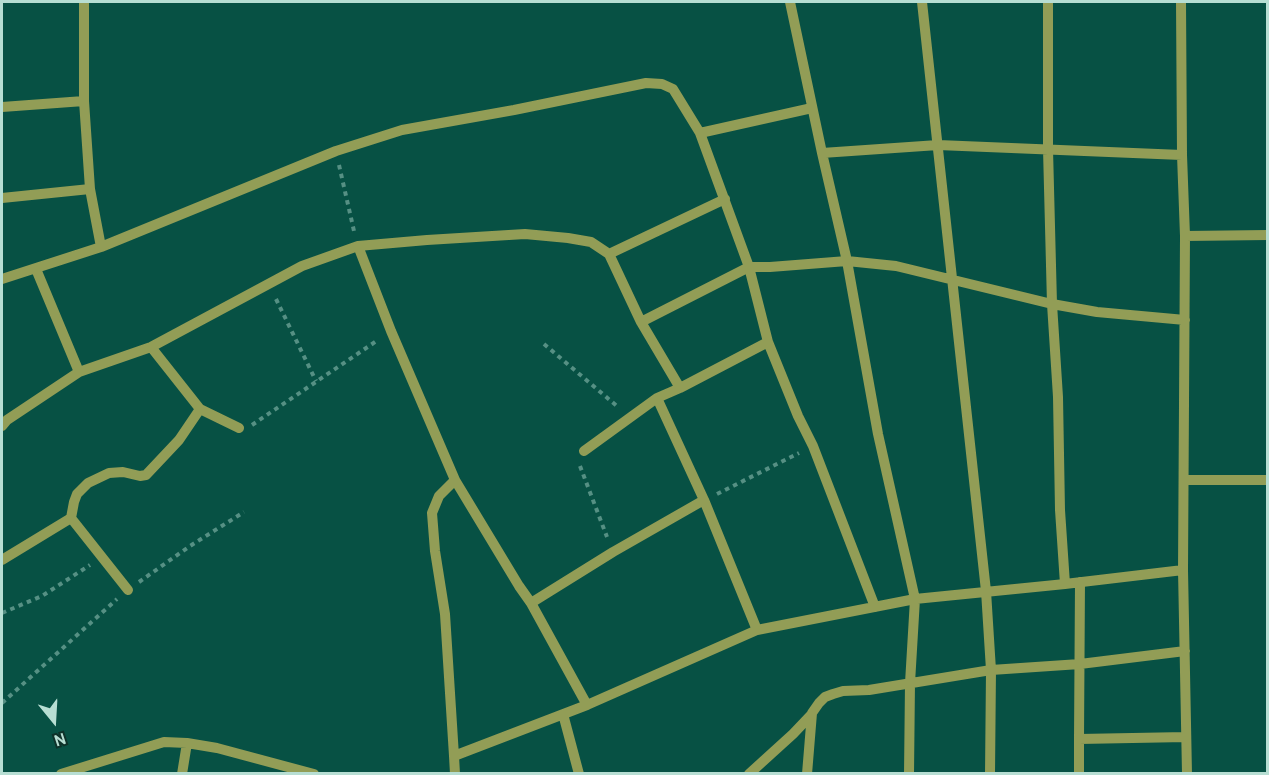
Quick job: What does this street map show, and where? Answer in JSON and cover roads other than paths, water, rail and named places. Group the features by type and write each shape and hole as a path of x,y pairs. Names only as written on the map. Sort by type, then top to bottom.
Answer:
{"street":[{"path":"84,2 84,101 90,189 101,247"},
{"path":"790,2 848,261 878,434 915,598 910,683 909,774"},
{"path":"922,2 986,591 991,670 990,774"},
{"path":"1048,2 1048,149 1052,304 1059,397 1060,510 1065,584"},
{"path":"1181,2 1185,236 1184,570 1187,774"},
{"path":"2,279 101,247 336,150 402,130 646,83 662,84 673,89 700,133 749,267 768,342 798,416 813,446 875,607"},
{"path":"2,107 84,101"},
{"path":"700,133 812,108"},
{"path":"822,153 938,145 1182,154"},
{"path":"2,198 90,189"},
{"path":"609,254 725,199"},
{"path":"3,419 79,372 151,347 302,266 358,246 525,234 568,237 591,242 609,254 641,322 680,388"},
{"path":"1185,236 1268,236"},
{"path":"358,246 391,331 455,480 531,603 587,705"},
{"path":"641,322 749,267 848,261 896,266 1052,304 1097,312 1185,320"},
{"path":"36,269 79,372"},
{"path":"584,451 657,398 768,342"},
{"path":"151,347 200,410 239,428"},
{"path":"657,398 704,500 756,630"},
{"path":"2,560 71,518 77,494 88,483 109,473 146,475 179,440 200,410"},
{"path":"455,480 439,496 432,513 445,614 455,774"},
{"path":"1184,480 1268,480"},
{"path":"531,603 613,552 704,500"},
{"path":"71,518 128,590"},
{"path":"454,756 587,705 756,630 915,598 1184,570"},
{"path":"1079,774 1080,582"},
{"path":"749,774 793,735 825,697 833,694 991,670 1080,664 1185,651"},
{"path":"807,774 812,713"},
{"path":"563,714 579,774"},
{"path":"1079,739 1186,737"},
{"path":"62,774 164,742 187,742 217,748 314,774"},
{"path":"182,774 187,742"}]}
